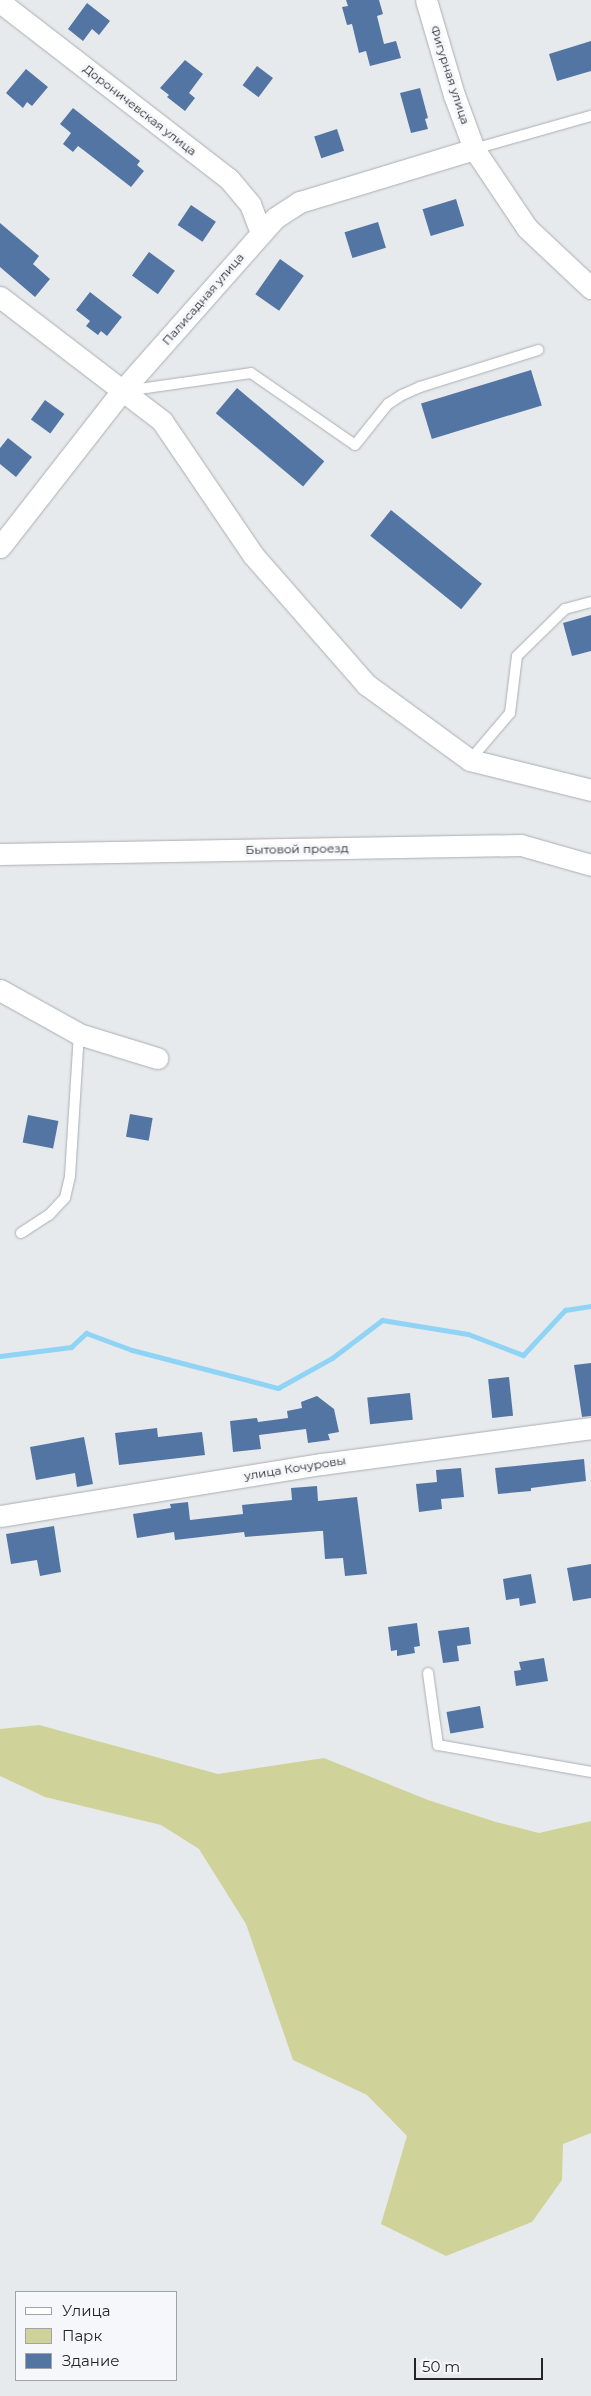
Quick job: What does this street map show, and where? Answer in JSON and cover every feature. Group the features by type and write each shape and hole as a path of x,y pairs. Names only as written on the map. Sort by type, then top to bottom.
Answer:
{"street":[{"name":"Фигурная улица","path":"426,0 454,95 474,149 527,228 591,288"},
{"name":"Дороничевская улица","path":"0,2 229,180 250,204 261,233"},
{"name":"Палисадная улица","path":"0,547 121,392 275,218 300,202 474,149"},
{"path":"0,297 121,392 162,421 253,555 367,685 470,760 591,790"},
{"name":"Бытовой проезд","path":"0,854 521,845 591,865"},
{"path":"0,990 79,1034 157,1058"},
{"name":"улица Кочуровы","path":"0,1516 322,1464 591,1428"}],"lane":[{"path":"474,149 591,116"},
{"path":"121,392 250,373 355,444 388,404 402,395 420,387 538,350"},
{"path":"470,760 510,713 517,656 565,609 591,602"},
{"path":"21,1233 49,1215 66,1198 70,1176 79,1034"},
{"path":"428,1673 438,1745 591,1772"}],"green space":[{"path":"39,1725 218,1774 324,1758 428,1800 496,1822 539,1833 591,1821 591,2133 563,2144 562,2180 532,2222 446,2256 381,2224 407,2136 367,2095 293,2060 246,1924 199,1849 161,1825 45,1797 0,1776 0,1729"}],"building":[{"path":"346,0 379,0 383,14 377,16 384,44 396,41 401,58 370,66 366,51 359,53 352,24 347,25 342,7 348,6"},
{"path":"87,3 110,21 99,35 92,29 83,41 68,29"},
{"path":"591,41 591,71 557,81 549,54"},
{"path":"185,60 203,74 189,93 195,98 185,111 167,97 169,95 160,88"},
{"path":"257,66 273,78 259,97 243,85"},
{"path":"26,69 48,87 32,106 27,102 23,108 6,93"},
{"path":"420,88 428,118 425,119 428,129 411,133 400,93"},
{"path":"73,108 140,161 137,165 144,171 131,187 78,146 73,152 63,144 71,133 60,124"},
{"path":"337,129 344,151 321,158 314,136"},
{"path":"456,199 464,226 431,236 423,209"},
{"path":"191,205 216,222 202,242 178,225"},
{"path":"378,222 386,248 352,258 345,232"},
{"path":"0,223 39,256 33,264 50,279 35,297 0,267"},
{"path":"149,252 175,271 158,294 132,275"},
{"path":"280,259 304,276 279,311 255,294"},
{"path":"90,292 122,317 107,336 101,331 98,335 86,326 90,321 76,310"},
{"path":"531,370 542,405 432,439 421,404"},
{"path":"237,388 324,461 303,487 216,413"},
{"path":"45,400 64,414 50,434 31,419"},
{"path":"8,438 32,457 16,477 0,464 0,448"},
{"path":"391,510 482,584 461,609 370,536"},
{"path":"591,615 591,651 572,656 563,623"},
{"path":"130,1114 153,1118 149,1141 126,1137"},
{"path":"28,1115 58,1121 53,1148 23,1142"},
{"path":"591,1363 591,1416 582,1417 574,1365"},
{"path":"509,1377 513,1416 492,1418 488,1379"},
{"path":"410,1393 413,1420 370,1424 367,1397"},
{"path":"317,1396 334,1409 339,1432 328,1434 330,1440 308,1443 306,1429 259,1435 261,1449 233,1452 230,1421 257,1418 258,1422 288,1418 287,1411 302,1408 301,1402"},
{"path":"157,1428 158,1437 202,1432 205,1455 119,1465 115,1433"},
{"path":"84,1437 93,1484 77,1487 75,1473 36,1480 30,1447"},
{"path":"584,1459 586,1481 531,1488 531,1491 498,1494 495,1468"},
{"path":"461,1468 464,1497 441,1499 442,1509 419,1512 416,1484 437,1482 436,1470"},
{"path":"317,1486 318,1501 357,1497 367,1574 345,1576 343,1558 325,1559 323,1531 245,1537 244,1532 175,1540 174,1532 137,1538 133,1514 171,1508 170,1504 188,1502 190,1520 243,1514 242,1505 292,1500 291,1488"},
{"path":"54,1526 61,1572 40,1576 37,1560 11,1564 6,1534"},
{"path":"591,1564 591,1598 573,1601 567,1568"},
{"path":"531,1574 536,1603 520,1606 519,1598 506,1600 503,1579"},
{"path":"417,1623 420,1646 414,1647 415,1653 397,1656 397,1650 391,1651 388,1627"},
{"path":"469,1627 471,1644 457,1646 459,1661 443,1663 438,1631"},
{"path":"544,1658 548,1681 516,1686 514,1671 521,1670 519,1662"},
{"path":"480,1706 484,1728 450,1734 447,1712"}],"waterway":[{"path":"0,1356 71,1347 86,1333 132,1350 278,1388 332,1358 382,1320 468,1334 523,1355 565,1310 591,1306"}]}
